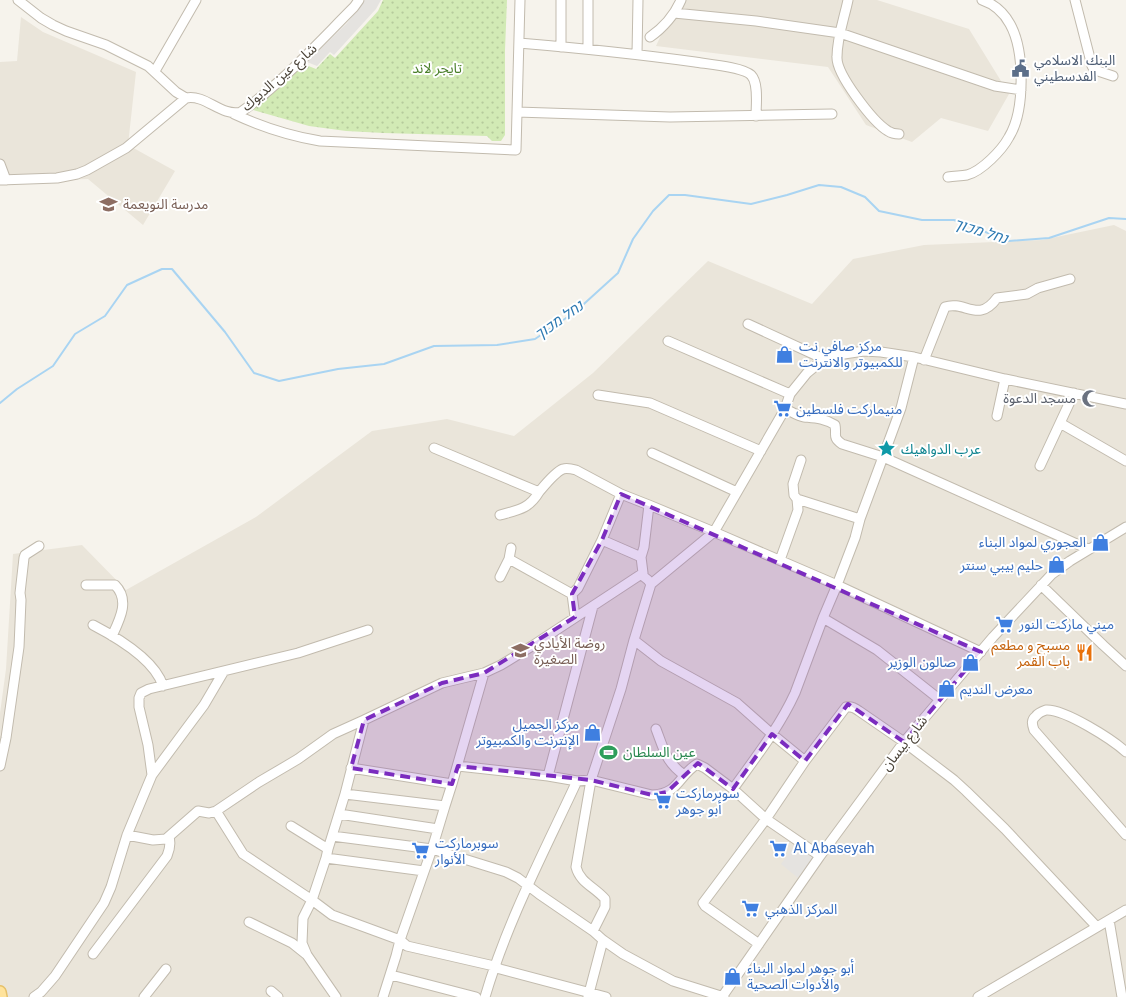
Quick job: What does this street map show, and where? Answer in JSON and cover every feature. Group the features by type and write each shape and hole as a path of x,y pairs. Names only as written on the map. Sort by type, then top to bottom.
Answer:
{"main road":[{"path":"0,992 1,997"}],"street":[{"path":"0,164 3,180 57,178 77,174 126,148 186,98 176,92 148,66 116,50 52,25 18,0"},
{"path":"155,72 196,0"},
{"name":"شارع عين الديوك","path":"186,98 195,98 226,112 234,114 241,112 286,74 359,0"},
{"path":"234,114 251,122 294,136 320,141 516,150 520,0"},
{"path":"561,0 561,47"},
{"path":"588,0 588,49"},
{"path":"638,0 638,54"},
{"path":"650,37 658,32 682,0"},
{"path":"848,0 840,33 837,57 840,71 853,92 875,119 889,132 899,134"},
{"path":"948,177 969,174 988,162 1010,136 1020,104 1020,64 1013,30 1000,11 982,0"},
{"path":"1075,0 1092,66 1095,70 1112,76"},
{"path":"674,12 840,33 995,86 1021,90"},
{"path":"519,42 638,54 739,70 750,74 756,82 756,116"},
{"path":"518,112 670,117 832,114"},
{"path":"924,360 945,307 982,310 992,305 997,298 1027,294 1038,288 1070,279"},
{"path":"748,324 824,359"},
{"path":"668,341 790,394"},
{"path":"593,931 605,907 605,899 582,880 577,873 576,867 590,780 621,689 651,584 714,532 785,409 790,394 807,373 824,359 864,351 882,352 914,357 1005,379 1126,404"},
{"path":"733,789 782,720 795,693 855,538 900,408 914,357"},
{"path":"997,416 1005,379"},
{"path":"1040,466 1074,393"},
{"path":"598,395 650,403 761,451"},
{"path":"785,409 799,416 811,417 831,423 836,428 836,440 842,444 883,457 1088,549"},
{"path":"1060,423 1126,461"},
{"path":"434,448 539,492"},
{"path":"652,452 737,492"},
{"path":"780,560 798,510 793,484 801,460"},
{"path":"500,515 528,506 546,483 558,472 570,468 621,494 837,585 981,652"},
{"path":"572,594 578,588 602,540 621,494"},
{"path":"797,499 860,519"},
{"path":"649,505 641,557 643,576 651,584"},
{"name":"شارع بيسان","path":"723,997 820,856 904,742 940,699 1041,585 1058,569 1126,527"},
{"path":"602,540 641,557"},
{"path":"0,766 6,738 19,647 20,593 24,558 25,555 38,546"},
{"path":"500,577 509,559 511,548"},
{"path":"509,559 572,594"},
{"path":"127,835 153,840 166,839 198,811 209,813 216,811 298,759 333,734 442,682 484,673 513,658 643,573"},
{"path":"86,585 115,585 120,592 122,597 121,617 112,636"},
{"path":"1041,585 1126,666"},
{"path":"572,594 575,617"},
{"path":"548,776 593,606"},
{"path":"823,618 877,650 940,699"},
{"path":"93,625 134,651 161,679 163,686"},
{"path":"152,775 148,745 139,707 139,698 142,692 298,653 368,630"},
{"path":"634,640 661,661 737,703 806,761"},
{"path":"34,997 55,976 104,903 127,835 152,775 192,720 200,713 224,671"},
{"path":"383,997 458,766 484,673"},
{"path":"759,944 703,905 806,761 846,707 849,706 859,710 954,780 1005,829 1097,927"},
{"path":"1126,752 1102,734 1058,712 1046,710 1040,712 1032,720 1034,730 1126,835"},
{"path":"336,997 307,955 302,943 302,918 312,900 327,854 364,720"},
{"path":"656,729 669,762 684,775"},
{"path":"458,766 577,781 590,780 658,795 668,792 697,764 733,789 766,819 820,856"},
{"path":"351,768 452,784"},
{"path":"485,997 494,966 528,885 577,781"},
{"path":"345,794 445,806"},
{"path":"216,811 243,854 332,915 400,940 407,946 494,966 500,970 589,995 606,997"},
{"path":"339,814 438,829"},
{"path":"291,826 327,854 424,871"},
{"path":"332,836 432,849 506,872 528,885 623,954 673,980 723,997"},
{"path":"93,954 167,856 170,849 169,837"},
{"path":"978,997 1126,910"},
{"path":"1109,920 1122,997"},
{"path":"249,922 292,943 307,955"},
{"path":"589,995 603,940"},
{"path":"144,997 166,969"},
{"path":"391,975 476,997"}],"highlighted area":[{"path":"621,494 981,652 904,742 848,704 805,761 772,734 733,789 698,763 667,792 652,795 591,780 458,766 452,784 351,768 364,720 442,683 484,673 575,617 572,594 602,540"}],"shaded area":[{"path":"365,0 381,0 376,9 334,55 330,52 317,66 307,62 347,23"},
{"path":"677,0 877,0 969,29 1009,94 988,131 941,118 912,142 866,125 828,67 656,46"},
{"path":"21,17 43,32 136,72 128,145 175,171 143,225 88,179 0,182 0,62 17,61"},
{"path":"1114,225 1126,231 1126,997 0,997 0,713 6,669 13,554 82,545 126,590 256,517 372,431 447,419 514,436 593,373 708,261 812,304 853,259 924,245 1042,240"},
{"path":"795,845 813,858 798,878 781,864"}],"green space":[{"name":"تايجر لاند","path":"383,0 507,0 505,135 501,141 492,141 487,136 346,131 309,126 253,110 253,106 301,63 316,69 330,54 335,58 378,11"}],"waterway":[{"name":"נחל מכוך","path":"0,403 17,389 53,366 75,334 105,316 127,285 162,269 172,269 225,332 254,373 279,381 338,369 384,364 434,346 497,345 535,339 575,312 618,273 633,239 653,211 669,195 685,195 751,204 819,185 841,187 865,197 879,211 922,220 954,220 1009,241 1049,238 1109,218 1126,219"}],"place":[{"name":"البنك الاسلامي الفدسطيني","path":"1020,68"},
{"name":"مدرسة النويعمة","path":"109,204"},
{"name":"مركز صافي نت للكمبيوتر والانترنت","path":"785,354"},
{"name":"مسجد الدعوة","path":"1090,398"},
{"name":"منيماركت فلسطين","path":"782,409"},
{"name":"عرب الدواهيك","path":"887,449"},
{"name":"العجوري لمواد البناء","path":"1100,542"},
{"name":"حليم بيبي سنتر","path":"1057,565"},
{"name":"ميني ماركت النور","path":"1005,624"},
{"name":"روضة الأيادي الصغيرة","path":"520,651"},
{"name":"مسبح و مطعم باب القمر","path":"1084,653"},
{"name":"صالون الوزير","path":"970,662"},
{"name":"معرض النديم","path":"946,689"},
{"name":"مركز الجميل الإنترنت والكمبيوتر","path":"593,732"},
{"name":"عين السلطان","path":"609,752"},
{"name":"سوبرماركت أبو جوهر","path":"662,801"},
{"name":"Al Abaseyah","path":"779,848"},
{"name":"سوبرماركت الأنوار","path":"421,851"},
{"name":"المركز الذهبي","path":"751,909"},
{"name":"أبو جوهر لمواد البناء والأدوات الصحية","path":"733,976"}]}
